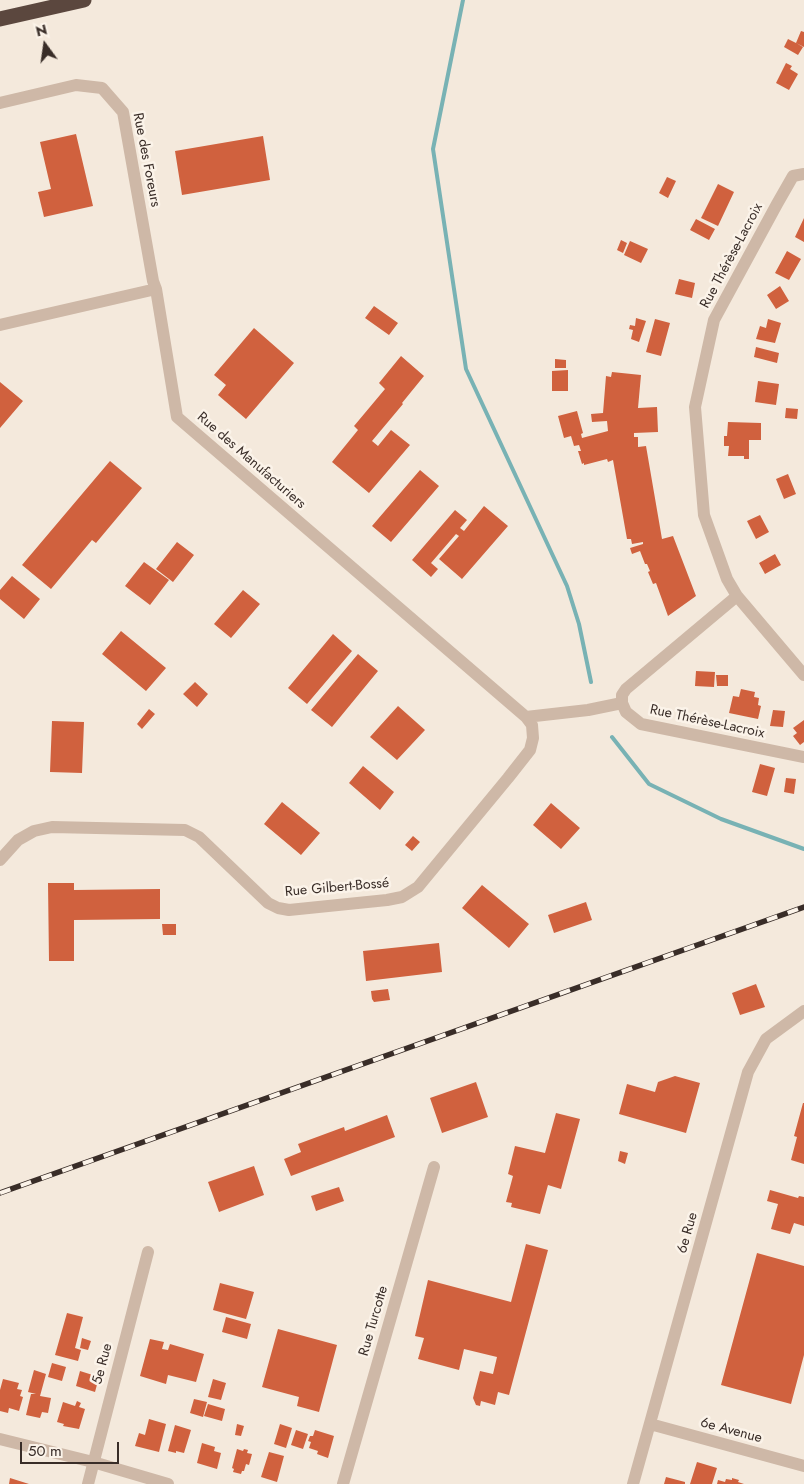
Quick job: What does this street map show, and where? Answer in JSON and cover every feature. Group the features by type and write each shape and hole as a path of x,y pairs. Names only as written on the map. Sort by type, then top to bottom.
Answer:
{"highway":[{"path":"0,19 84,0"}],"street":[{"name":"Rue des Foreurs","path":"0,103 76,85 102,88 123,112 156,289"},
{"name":"Rue Thérèse-Lacroix","path":"804,174 793,176 714,320 695,407 704,515 727,579 737,596 804,675"},
{"path":"0,325 156,289"},
{"name":"Rue des Manufacturiers","path":"156,289 177,417 526,717"},
{"path":"526,717 588,710 622,703 622,695 626,688 737,596"},
{"name":"Rue Thérèse-Lacroix","path":"622,703 626,712 641,724 804,757"},
{"name":"Rue Gilbert-Bossé","path":"0,860 18,840 34,831 52,827 185,830 199,837 268,903 278,908 289,910 402,897 418,886 530,750 533,738 532,726 526,717"},
{"name":"6e Rue","path":"633,1484 748,1072 766,1039 804,1011"},
{"name":"Rue Turcotte","path":"343,1484 434,1167"},
{"name":"5e Rue","path":"88,1484 148,1252"},
{"name":"6e Avenue","path":"650,1424 804,1466"},
{"path":"0,1439 93,1462 168,1484"}],"building":[{"path":"801,31 804,32 804,47 796,43"},
{"path":"788,39 803,47 798,55 784,47"},
{"path":"786,63 792,66 790,69 798,74 789,90 776,83"},
{"path":"76,134 93,206 44,217 38,192 51,189 40,142"},
{"path":"263,136 270,180 182,195 175,151"},
{"path":"667,177 676,181 668,198 659,193"},
{"path":"718,184 734,192 718,226 701,218"},
{"path":"804,218 804,242 795,237"},
{"path":"696,219 715,229 709,240 690,230"},
{"path":"621,240 627,243 623,253 617,250"},
{"path":"630,241 648,249 641,263 624,255"},
{"path":"787,251 801,259 789,280 775,273"},
{"path":"679,279 695,283 692,298 675,294"},
{"path":"780,286 789,301 776,309 767,295"},
{"path":"374,306 398,323 389,335 365,318"},
{"path":"636,318 646,321 639,342 631,339 633,330 629,329 630,325 635,326"},
{"path":"655,319 670,323 661,356 646,352"},
{"path":"768,319 781,323 775,343 756,339 760,326 766,328"},
{"path":"254,328 294,363 246,419 218,395 226,385 214,375"},
{"path":"756,347 779,353 777,363 754,357"},
{"path":"401,356 424,376 372,441 378,446 391,430 410,445 369,493 332,462 358,430 354,426 385,389 379,383"},
{"path":"555,359 566,360 566,368 555,368"},
{"path":"568,370 568,391 552,391 552,371"},
{"path":"612,372 641,375 638,408 657,407 658,432 634,433 634,437 638,437 638,447 646,446 662,539 673,536 696,596 668,616 656,583 653,584 648,572 650,571 640,551 632,554 630,548 643,544 643,542 632,544 631,539 627,539 613,460 608,462 607,459 582,464 578,451 581,451 579,445 574,446 571,436 564,438 558,416 577,411 583,433 581,434 582,438 608,431 607,421 592,422 591,414 603,413 606,376 611,377"},
{"path":"758,381 779,384 776,405 755,402"},
{"path":"0,382 23,401 0,428"},
{"path":"786,408 798,409 797,419 785,418"},
{"path":"728,422 761,423 761,440 749,440 749,459 744,459 744,456 728,456 729,446 724,446 724,436 727,436"},
{"path":"110,461 142,488 96,543 92,540 51,589 22,565"},
{"path":"420,470 439,486 391,542 372,526"},
{"path":"788,474 796,494 784,499 776,479"},
{"path":"484,506 508,526 462,579 439,559 459,536 456,534 431,563 438,569 431,577 412,560 455,510 467,520 460,528 464,531"},
{"path":"760,515 769,532 756,539 747,521"},
{"path":"177,542 194,555 173,582 156,569"},
{"path":"775,554 781,565 765,574 759,563"},
{"path":"144,562 169,580 150,605 125,586"},
{"path":"12,576 40,599 24,619 0,599 0,590"},
{"path":"243,590 260,604 231,638 214,624"},
{"path":"121,631 166,668 146,691 102,654"},
{"path":"333,634 352,651 307,704 288,688"},
{"path":"358,654 378,671 332,727 311,710"},
{"path":"696,671 715,672 714,687 695,686"},
{"path":"716,675 728,675 728,686 717,686"},
{"path":"195,682 208,694 197,707 183,694"},
{"path":"741,689 755,692 754,697 759,698 758,705 761,706 758,719 729,713 733,696 739,697"},
{"path":"398,706 425,730 397,760 370,737"},
{"path":"149,709 155,714 142,729 137,724"},
{"path":"773,710 785,711 783,727 770,726"},
{"path":"804,720 804,742 800,745 793,736 797,733 793,728"},
{"path":"52,721 84,722 82,773 50,772"},
{"path":"760,764 775,768 767,796 752,792"},
{"path":"363,766 394,792 380,810 349,783"},
{"path":"786,778 796,779 794,794 784,792"},
{"path":"282,802 320,833 301,855 264,824"},
{"path":"551,803 580,828 561,849 533,825"},
{"path":"413,836 420,842 412,851 405,845"},
{"path":"48,883 74,883 74,890 160,889 160,919 74,920 74,961 49,961"},
{"path":"482,885 529,924 509,948 462,908"},
{"path":"586,902 592,920 554,933 548,915"},
{"path":"162,924 176,924 176,935 163,935"},
{"path":"439,943 442,972 366,981 363,951"},
{"path":"756,984 765,1007 740,1015 732,993"},
{"path":"388,989 390,1000 374,1002 371,991"},
{"path":"675,1076 700,1083 686,1133 619,1114 627,1084 655,1092 658,1082"},
{"path":"476,1082 488,1117 442,1133 430,1098"},
{"path":"803,1103 804,1164 791,1160 797,1137 794,1136"},
{"path":"556,1113 580,1119 561,1189 548,1185 540,1214 511,1207 512,1203 506,1202 513,1176 508,1174 515,1146 545,1153"},
{"path":"387,1115 395,1137 291,1176 284,1159 301,1152 298,1144 344,1127 345,1131"},
{"path":"620,1151 628,1153 625,1164 618,1161"},
{"path":"254,1166 264,1195 219,1212 208,1182"},
{"path":"339,1187 344,1201 316,1211 311,1196"},
{"path":"770,1190 798,1198 799,1196 804,1197 804,1226 794,1223 790,1234 771,1229 778,1204 767,1201"},
{"path":"526,1244 548,1250 509,1395 498,1392 495,1405 481,1401 480,1406 476,1405 473,1398 480,1371 493,1374 497,1357 464,1349 459,1370 418,1359 424,1338 415,1336 428,1280 511,1302"},
{"path":"757,1253 804,1266 804,1355 791,1404 721,1385"},
{"path":"220,1283 254,1292 246,1319 213,1310"},
{"path":"67,1313 83,1317 75,1348 81,1350 78,1361 55,1355"},
{"path":"226,1317 251,1324 247,1339 222,1332"},
{"path":"278,1329 337,1345 319,1412 297,1406 299,1397 262,1387"},
{"path":"82,1338 91,1341 88,1350 80,1348"},
{"path":"150,1339 164,1342 162,1349 168,1350 170,1344 204,1354 196,1382 168,1375 166,1384 140,1376"},
{"path":"52,1363 66,1367 62,1381 48,1377"},
{"path":"34,1370 46,1374 40,1396 51,1398 48,1413 42,1412 40,1418 26,1415 31,1394 36,1394 28,1392"},
{"path":"80,1371 99,1377 95,1392 76,1386"},
{"path":"3,1379 19,1383 17,1389 22,1390 20,1396 23,1397 19,1411 9,1408 8,1413 0,1411 0,1390"},
{"path":"213,1379 226,1383 221,1400 208,1397"},
{"path":"194,1399 207,1402 203,1417 190,1413"},
{"path":"77,1401 81,1403 79,1407 85,1409 79,1429 63,1426 64,1424 57,1422 63,1402 75,1406"},
{"path":"208,1404 225,1409 222,1421 204,1416"},
{"path":"149,1419 166,1424 159,1452 135,1446 139,1433 145,1435"},
{"path":"237,1424 244,1426 241,1436 235,1435"},
{"path":"280,1424 292,1428 286,1448 274,1444"},
{"path":"175,1425 191,1430 184,1453 168,1451"},
{"path":"296,1430 308,1434 303,1449 291,1445"},
{"path":"315,1430 334,1436 328,1458 317,1454 318,1451 309,1448 311,1442 308,1441 310,1436 313,1436"},
{"path":"202,1443 215,1447 214,1451 221,1453 217,1469 197,1463"},
{"path":"237,1449 248,1450 247,1453 252,1454 249,1465 246,1464 241,1474 233,1472 234,1469 232,1468"},
{"path":"269,1452 284,1456 277,1482 261,1477"},
{"path":"697,1462 717,1468 712,1484 690,1484"},
{"path":"666,1477 685,1482 685,1484 664,1484"},
{"path":"10,1478 29,1484 9,1484"},
{"path":"732,1478 744,1484 717,1484 718,1480 725,1482 726,1479 732,1480"}],"waterway":[{"path":"463,0 433,149 466,369 567,586 579,624 591,682"},
{"path":"612,737 649,784 721,819 804,849"}],"railway":[{"path":"0,1193 804,907"}]}
